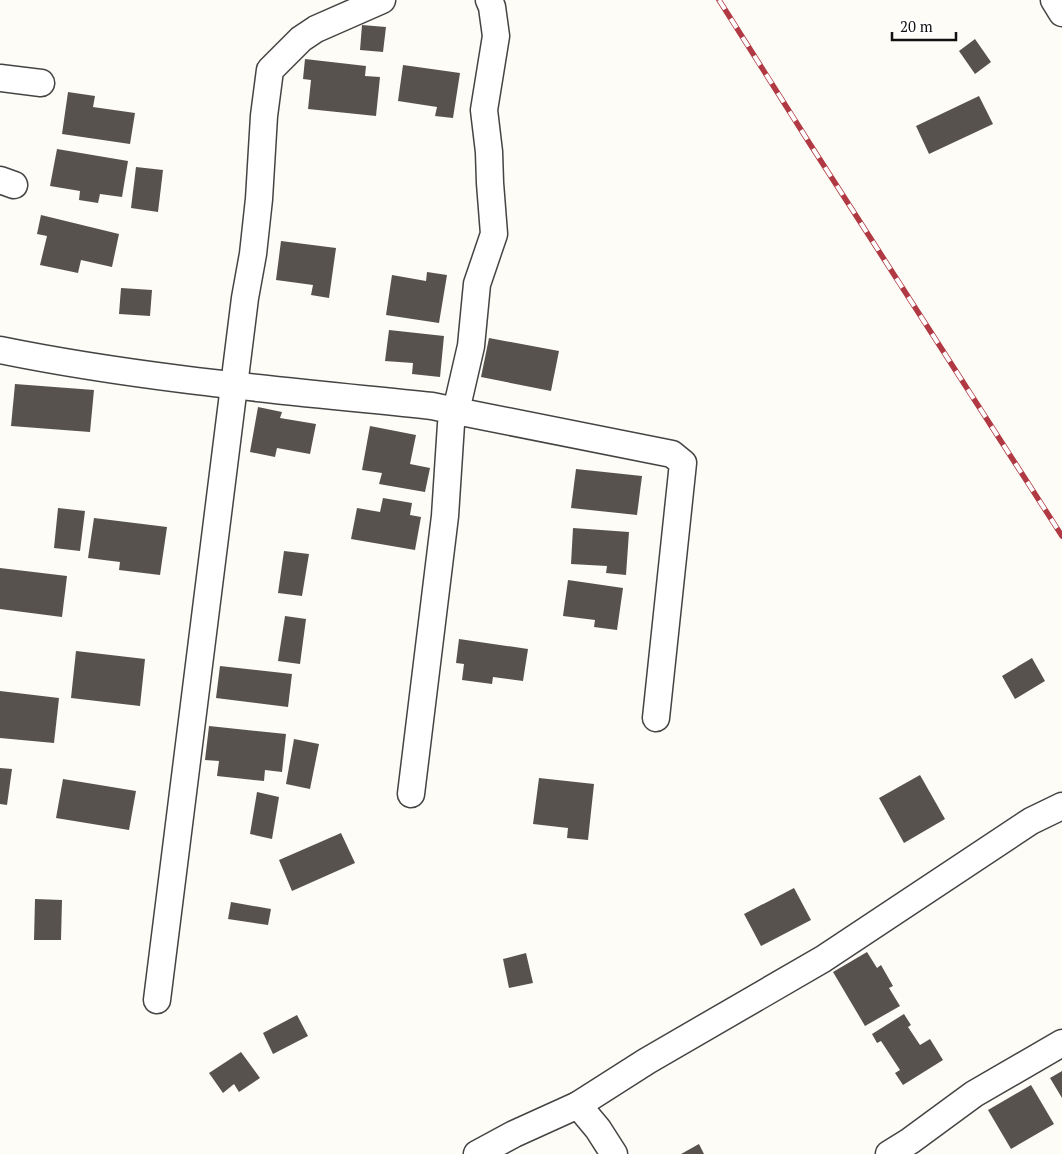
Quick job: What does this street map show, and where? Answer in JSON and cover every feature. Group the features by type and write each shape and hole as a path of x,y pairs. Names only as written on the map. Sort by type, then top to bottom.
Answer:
{"street":[{"path":"157,1000 245,298 253,254 259,199 264,116 270,70 284,55 316,29 382,0"},
{"path":"411,794 445,516 451,424 456,411 471,346 477,284 494,234 489,152 484,110 496,36 492,7 489,0"},
{"path":"1054,0 1062,13"},
{"path":"0,78 41,83"},
{"path":"0,350 55,361 234,385 432,406 672,454 683,463 656,718"},
{"path":"477,1154 514,1134 578,1105 647,1061 824,959 1031,821 1062,806"},
{"path":"888,1154 910,1141 974,1094 1062,1042"},
{"path":"578,1105 598,1129 614,1154"}],"building":[{"path":"362,25 386,27 383,52 360,50"},
{"path":"975,39 991,62 975,74 959,51"},
{"path":"305,59 366,66 365,76 380,77 376,116 308,109 311,80 303,79"},
{"path":"403,65 460,73 453,118 435,116 437,107 398,101"},
{"path":"68,92 95,96 93,107 135,113 130,144 62,134"},
{"path":"979,96 993,124 929,154 916,126"},
{"path":"57,149 128,161 122,197 100,194 98,203 79,200 80,191 50,186"},
{"path":"136,167 163,170 158,212 131,208"},
{"path":"41,215 119,234 112,267 81,260 78,273 40,265 47,236 37,234"},
{"path":"281,241 336,248 329,298 311,295 313,285 276,280"},
{"path":"427,272 447,275 439,323 386,315 392,275 426,281"},
{"path":"121,288 152,290 150,316 119,314"},
{"path":"389,330 444,336 440,377 412,374 413,363 385,361"},
{"path":"489,338 559,351 551,391 481,377"},
{"path":"15,384 94,390 90,432 11,426"},
{"path":"258,407 282,412 280,418 316,424 310,454 277,448 275,457 250,452"},
{"path":"370,426 416,435 410,464 430,468 425,492 379,484 382,473 362,470"},
{"path":"576,469 642,476 637,515 571,508"},
{"path":"383,498 412,503 410,515 421,517 415,550 351,539 357,508 380,512"},
{"path":"58,508 85,511 80,551 54,548"},
{"path":"94,518 167,527 160,575 119,570 120,562 88,558"},
{"path":"573,528 629,532 626,575 606,573 607,566 571,564"},
{"path":"284,551 309,554 302,596 278,593"},
{"path":"0,568 67,576 62,617 0,609"},
{"path":"568,580 623,588 617,630 594,627 595,620 563,616"},
{"path":"285,616 306,619 300,664 278,661"},
{"path":"459,639 528,649 523,681 493,677 492,684 462,680 464,664 456,663"},
{"path":"76,651 145,659 140,706 71,698"},
{"path":"1032,658 1045,681 1015,699 1002,676"},
{"path":"220,666 292,674 288,707 216,698"},
{"path":"0,691 59,698 54,743 0,738"},
{"path":"209,726 286,734 282,772 265,770 264,781 217,776 219,761 205,760"},
{"path":"294,739 319,744 310,789 286,784"},
{"path":"0,768 12,769 7,805 0,804"},
{"path":"920,775 945,819 904,843 879,798"},
{"path":"539,778 594,784 588,840 567,838 568,828 533,824"},
{"path":"63,779 136,791 129,830 56,818"},
{"path":"257,792 279,797 272,839 250,834"},
{"path":"341,833 355,863 292,891 279,860"},
{"path":"794,888 811,920 761,946 744,914"},
{"path":"35,899 62,900 61,940 34,940"},
{"path":"231,902 271,909 268,925 228,919"},
{"path":"867,952 877,968 881,965 893,986 889,988 900,1006 865,1026 833,972"},
{"path":"526,953 533,983 509,988 503,959"},
{"path":"904,1014 911,1025 908,1027 920,1045 930,1039 943,1060 903,1085 895,1073 900,1070 881,1041 877,1043 872,1034"},
{"path":"297,1015 308,1036 273,1054 263,1033"},
{"path":"241,1052 260,1078 239,1092 234,1084 223,1093 209,1073"},
{"path":"1062,1071 1062,1098 1050,1078"},
{"path":"1031,1085 1054,1124 1011,1149 988,1110"},
{"path":"699,1144 704,1154 681,1154"}],"railway":[{"path":"719,0 1062,536"}]}
